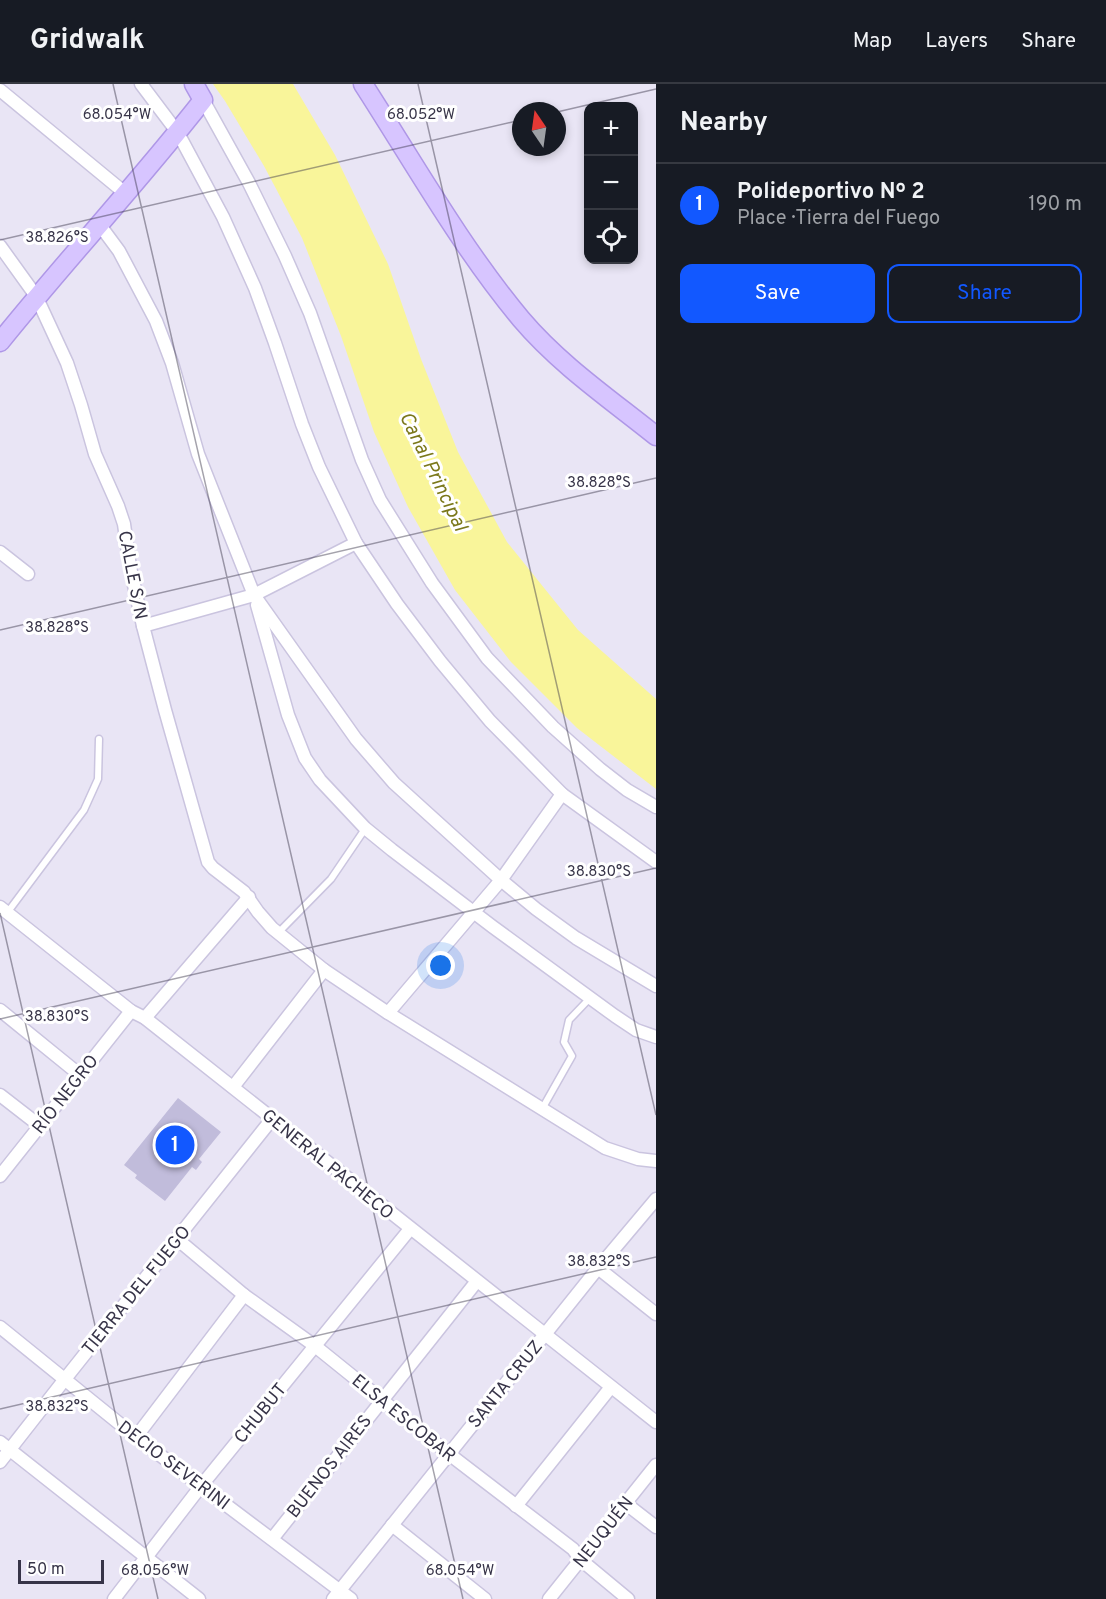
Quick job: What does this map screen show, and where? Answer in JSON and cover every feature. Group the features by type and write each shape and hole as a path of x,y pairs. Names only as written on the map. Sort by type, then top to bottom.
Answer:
{"street":[{"path":"141,84 178,133 223,217 255,288 314,456 356,543 397,604 440,661 490,721 562,794 656,862"},
{"path":"363,84 473,257 522,321 568,367 656,436"},
{"path":"0,90 125,193"},
{"path":"0,342 36,296 178,133 199,92"},
{"path":"199,92 249,183 285,256 310,313 362,460 380,500 432,583 487,658 553,727 627,790 656,807"},
{"path":"99,224 119,251 156,321 172,363 198,454 254,595 288,715 305,758 320,780 365,828 392,850 590,998 636,1030 656,1037"},
{"name":"CALLE S/N","path":"0,246 36,296 67,363 95,454 118,506 124,524 130,567 143,626 208,862 249,897"},
{"path":"143,626 254,595 356,543"},
{"path":"0,552 28,574"},
{"path":"254,595 356,739 393,783 536,909 576,938 656,986"},
{"path":"388,1013 475,913 562,794"},
{"path":"146,1018 249,897 263,919 278,933 324,970 388,1013 605,1148 638,1159 656,1161"},
{"name":"GENERAL PACHECO","path":"2,914 131,1011 146,1018 656,1422"},
{"path":"233,1087 324,970"},
{"path":"0,1010 80,1075"},
{"name":"RÍO NEGRO","path":"0,1176 131,1011"},
{"path":"0,1095 40,1126"},
{"name":"TIERRA DEL FUEGO","path":"0,1462 5,1445 65,1379 272,1119"},
{"name":"SANTA CRUZ","path":"337,1595 598,1268 655,1203"},
{"name":"CHUBUT","path":"114,1599 201,1486 410,1229"},
{"name":"ELSA ESCOBAR","path":"177,1239 244,1294 315,1346 449,1454 573,1549 580,1560 628,1599"},
{"path":"598,1268 656,1314"},
{"name":"BUENOS AIRES","path":"272,1539 477,1281"},
{"path":"135,1437 244,1294"},
{"name":"DECIO SEVERINI","path":"0,1327 135,1437 272,1539 337,1595 351,1599"},
{"path":"516,1506 611,1387"},
{"path":"5,1445 199,1599"},
{"name":"NEUQUÉN","path":"549,1599 656,1465"},
{"path":"625,1503 656,1527"},
{"path":"392,1525 485,1599"}],"lane":[{"path":"2,914 84,810 98,779 99,739"},
{"path":"278,933 331,879 365,828"},
{"path":"542,1109 572,1056 564,1042 569,1020 590,998"}],"water":[{"name":"Canal Principal","path":"213,84 293,84 335,155 388,264 421,359 458,452 507,542 578,630 656,699 656,789 577,728 511,662 455,590 408,507 374,432 341,336 302,238 264,166"}],"building":[{"path":"178,1098 221,1132 199,1159 202,1162 196,1170 192,1167 165,1201 135,1178 137,1175 124,1165"}],"place":[{"name":"Polideportivo Nº 2","path":"175,1145"}]}
